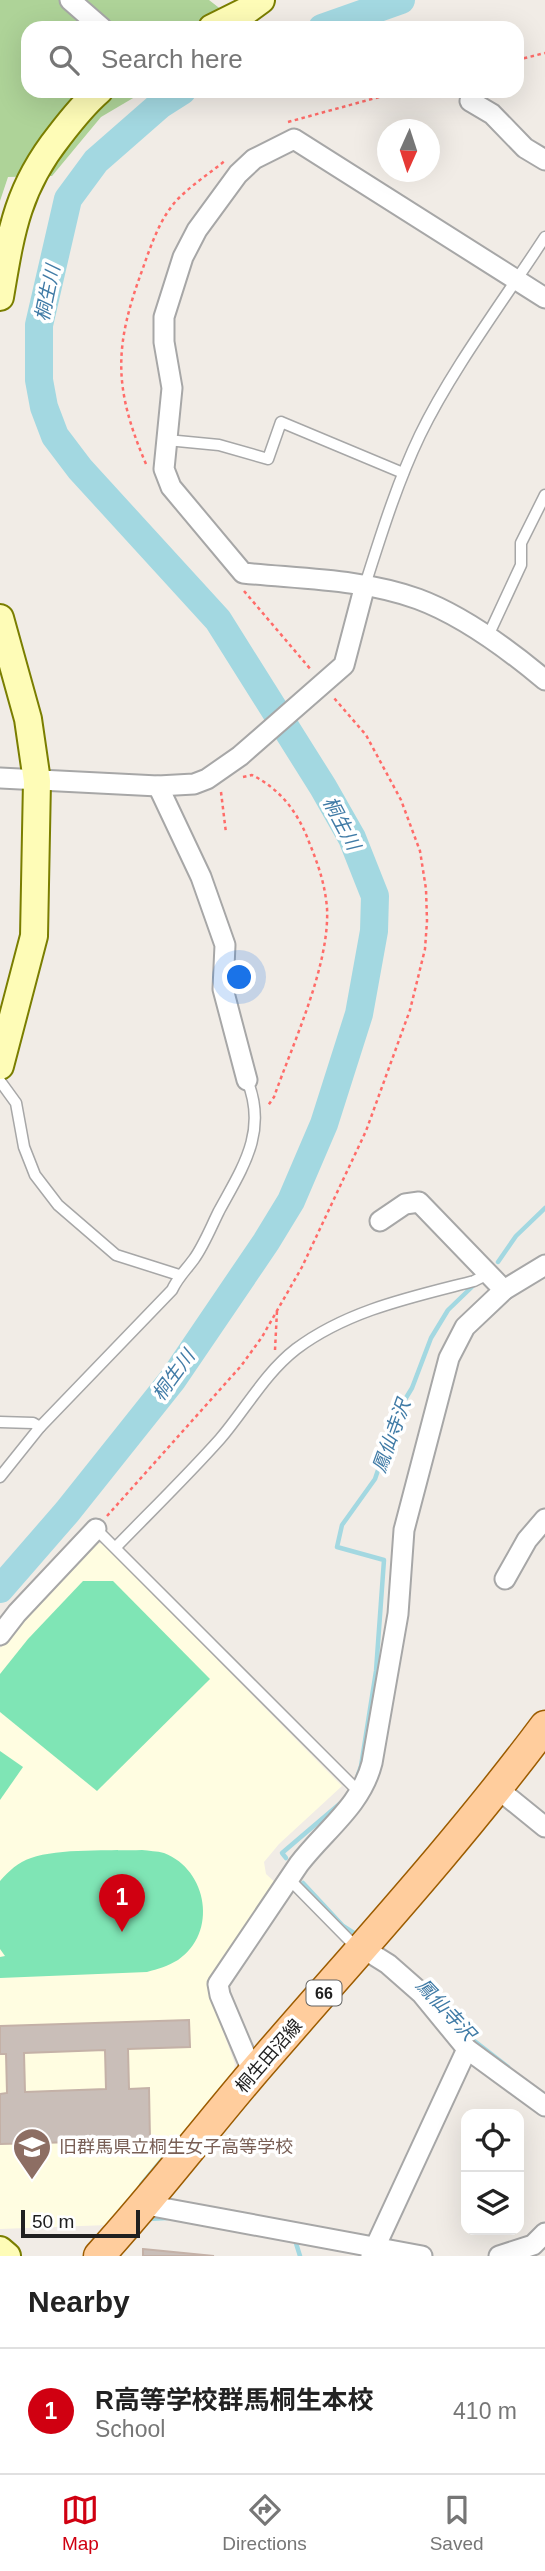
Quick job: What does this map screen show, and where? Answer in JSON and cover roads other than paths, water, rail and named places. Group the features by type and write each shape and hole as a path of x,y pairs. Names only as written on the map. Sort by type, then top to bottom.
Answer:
{"main road":[{"name":"桐生田沼線","path":"109,2251 146,2201 253,2073 364,1949 498,1789 545,1726"}],"street":[{"path":"70,0 94,21"},
{"path":"226,21 261,0"},
{"path":"0,297 10,236 29,180 43,156 77,112 92,98"},
{"path":"470,100 492,114 525,148 545,160"},
{"path":"545,298 294,139 254,159 238,174 197,230 183,257 164,317 164,342 172,387 164,469 171,487 243,573 365,585 419,599 488,636 545,680"},
{"path":"0,778 158,786 194,784 215,775 344,665 365,585"},
{"path":"0,618 28,719 37,781 34,936 7,1024 0,1066"},
{"path":"158,786 201,877 225,945 223,989 247,1080"},
{"path":"380,1220 405,1204 419,1202 504,1290"},
{"path":"253,2073 220,1995 218,1984 313,1845 347,1812 360,1793 372,1763 398,1614 404,1530 449,1358 465,1327 504,1290 545,1265"},
{"path":"505,1580 527,1540 545,1519"},
{"path":"0,1635 17,1613 96,1529"},
{"path":"498,1789 545,1828"},
{"path":"364,1949 388,1964 421,1993 467,2049 545,2106"},
{"path":"374,2251 467,2049"},
{"path":"146,2201 152,2206 374,2251 422,2256"},
{"path":"499,2256 539,2244"},
{"path":"0,2250 7,2256"}],"lane":[{"path":"365,585 403,473 427,423 545,237"},
{"path":"166,440 219,445 268,459 281,422 403,473"},
{"path":"488,636 521,565 521,543 545,495"},
{"path":"0,1477 40,1427 172,1290 179,1275 194,1259 250,1154 255,1134 255,1117 254,1096 247,1080"},
{"path":"0,1081 16,1103 24,1147 34,1175 58,1205 116,1255 179,1275"},
{"path":"116,1547 221,1437 274,1371 295,1350 369,1309 474,1281 490,1273"},
{"path":"0,1422 33,1423 40,1427"},
{"path":"96,1529 360,1793"},
{"path":"289,1879 353,1944 364,1949"}],"waterway":[{"name":"桐生川","path":"342,21 401,0"},
{"name":"桐生川","path":"0,1589 67,1512 173,1379 291,1201 324,1124 359,1014 374,931 375,896 352,838 218,620 80,469 55,436 44,407 39,380 39,325 68,199 96,161 171,98"},
{"name":"鳳仙寺沢","path":"498,1262 516,1236 545,1208"},
{"name":"鳳仙寺沢","path":"358,1775 376,1671 384,1560 337,1547 342,1525 375,1479 398,1411 412,1388 431,1338 448,1310 476,1283"},
{"name":"鳳仙寺沢","path":"286,1858 282,1853 343,1801"},
{"name":"鳳仙寺沢","path":"303,1883 343,1926 357,1935"},
{"name":"鳳仙寺沢","path":"468,2036 508,2067"},
{"path":"141,2185 180,2138"},
{"path":"148,2219 167,2218"},
{"path":"295,2240 300,2256"}],"place":[{"name":"R高等学校群馬桐生本校","path":"122,1932"},
{"name":"旧群馬県立桐生女子高等学校","path":"32,2181"}]}
